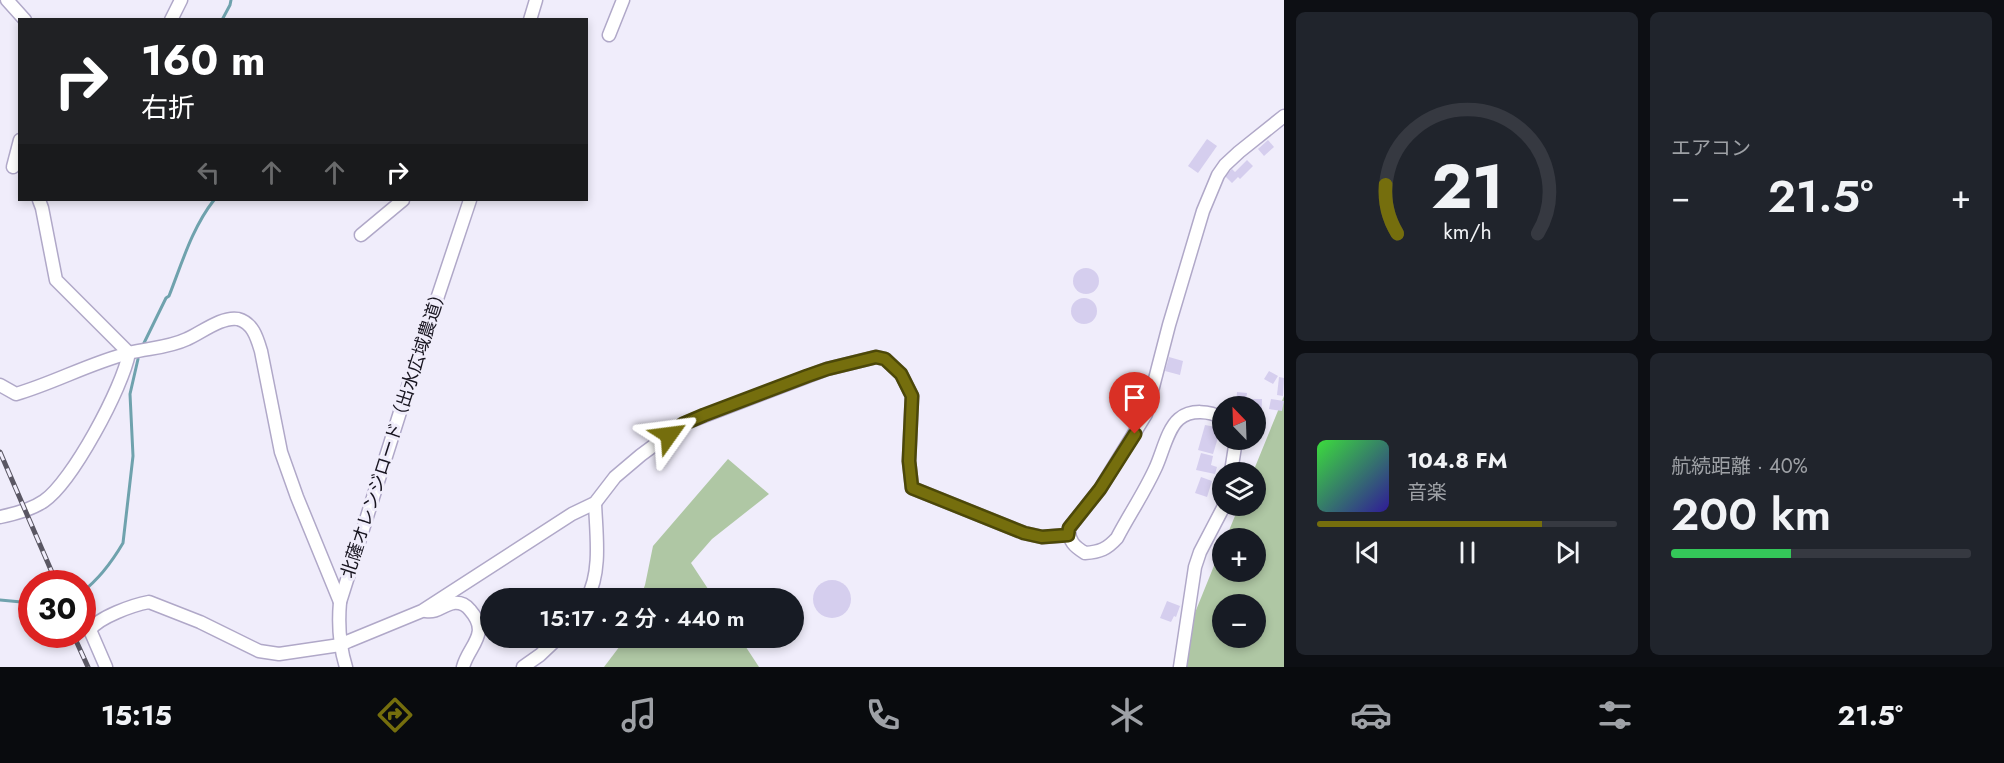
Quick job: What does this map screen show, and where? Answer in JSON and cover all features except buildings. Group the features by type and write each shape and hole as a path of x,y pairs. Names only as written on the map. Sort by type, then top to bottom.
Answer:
{"street":[{"path":"8,0 23,18"},
{"path":"172,18 180,0"},
{"path":"531,18 536,0"},
{"path":"609,35 623,0"},
{"path":"1212,413 1189,414 1180,418 1173,425 1155,469 1117,538 1110,546 1102,551 1085,553 1075,546 1068,535 1069,528 1100,489 1146,414 1169,325 1203,211 1218,175 1239,152 1284,116"},
{"path":"13,166 18,147"},
{"path":"39,201 56,280 129,353"},
{"path":"361,235 402,201"},
{"name":"北薩オレンジロード（出水広域農道）","path":"346,667 339,645 340,602 470,201"},
{"path":"0,385 16,394 45,386 69,374 129,353 183,341 215,323 229,319 245,322 257,336 281,452 340,602"},
{"path":"0,517 45,501 68,477 98,426 121,378 129,353"},
{"path":"106,667 90,630 95,623 140,603 149,602 200,622 259,651 279,654 339,645 422,611 572,514 595,503 615,477 683,424 827,369 876,357 885,359 901,374 912,396 909,461 912,488 1024,533 1042,537 1068,535"},
{"path":"591,588 597,552 595,503"},
{"path":"1180,667 1195,567 1200,552 1219,516"},
{"path":"422,611 433,612 451,603 463,604 469,608 475,617 479,634 463,667"},
{"path":"523,667 547,648"}],"green space":[{"path":"1284,396 1284,667 1173,667 1212,571 1212,582 1266,582 1266,528 1230,528 1235,516 1266,516 1266,462 1257,462 1262,450 1266,450 1266,440"},
{"path":"728,459 769,494 712,539 691,563 707,588 644,588 653,546"},
{"path":"618,648 747,648 759,667 604,667"}],"waterway":[{"path":"223,18 231,0"},
{"path":"144,343 169,296 194,234 213,201"},
{"path":"96,580 123,543 133,456 130,394 138,359"},
{"path":"0,600 18,602"}],"railway":[{"path":"0,452 51,570"},
{"path":"79,648 88,667"}],"route":[{"path":"669,435 683,424 704,415 827,369 876,357 885,359 901,374 912,396 909,461 912,488 922,494 1024,533 1056,537 1068,535 1069,528 1100,489 1135,434"}]}
